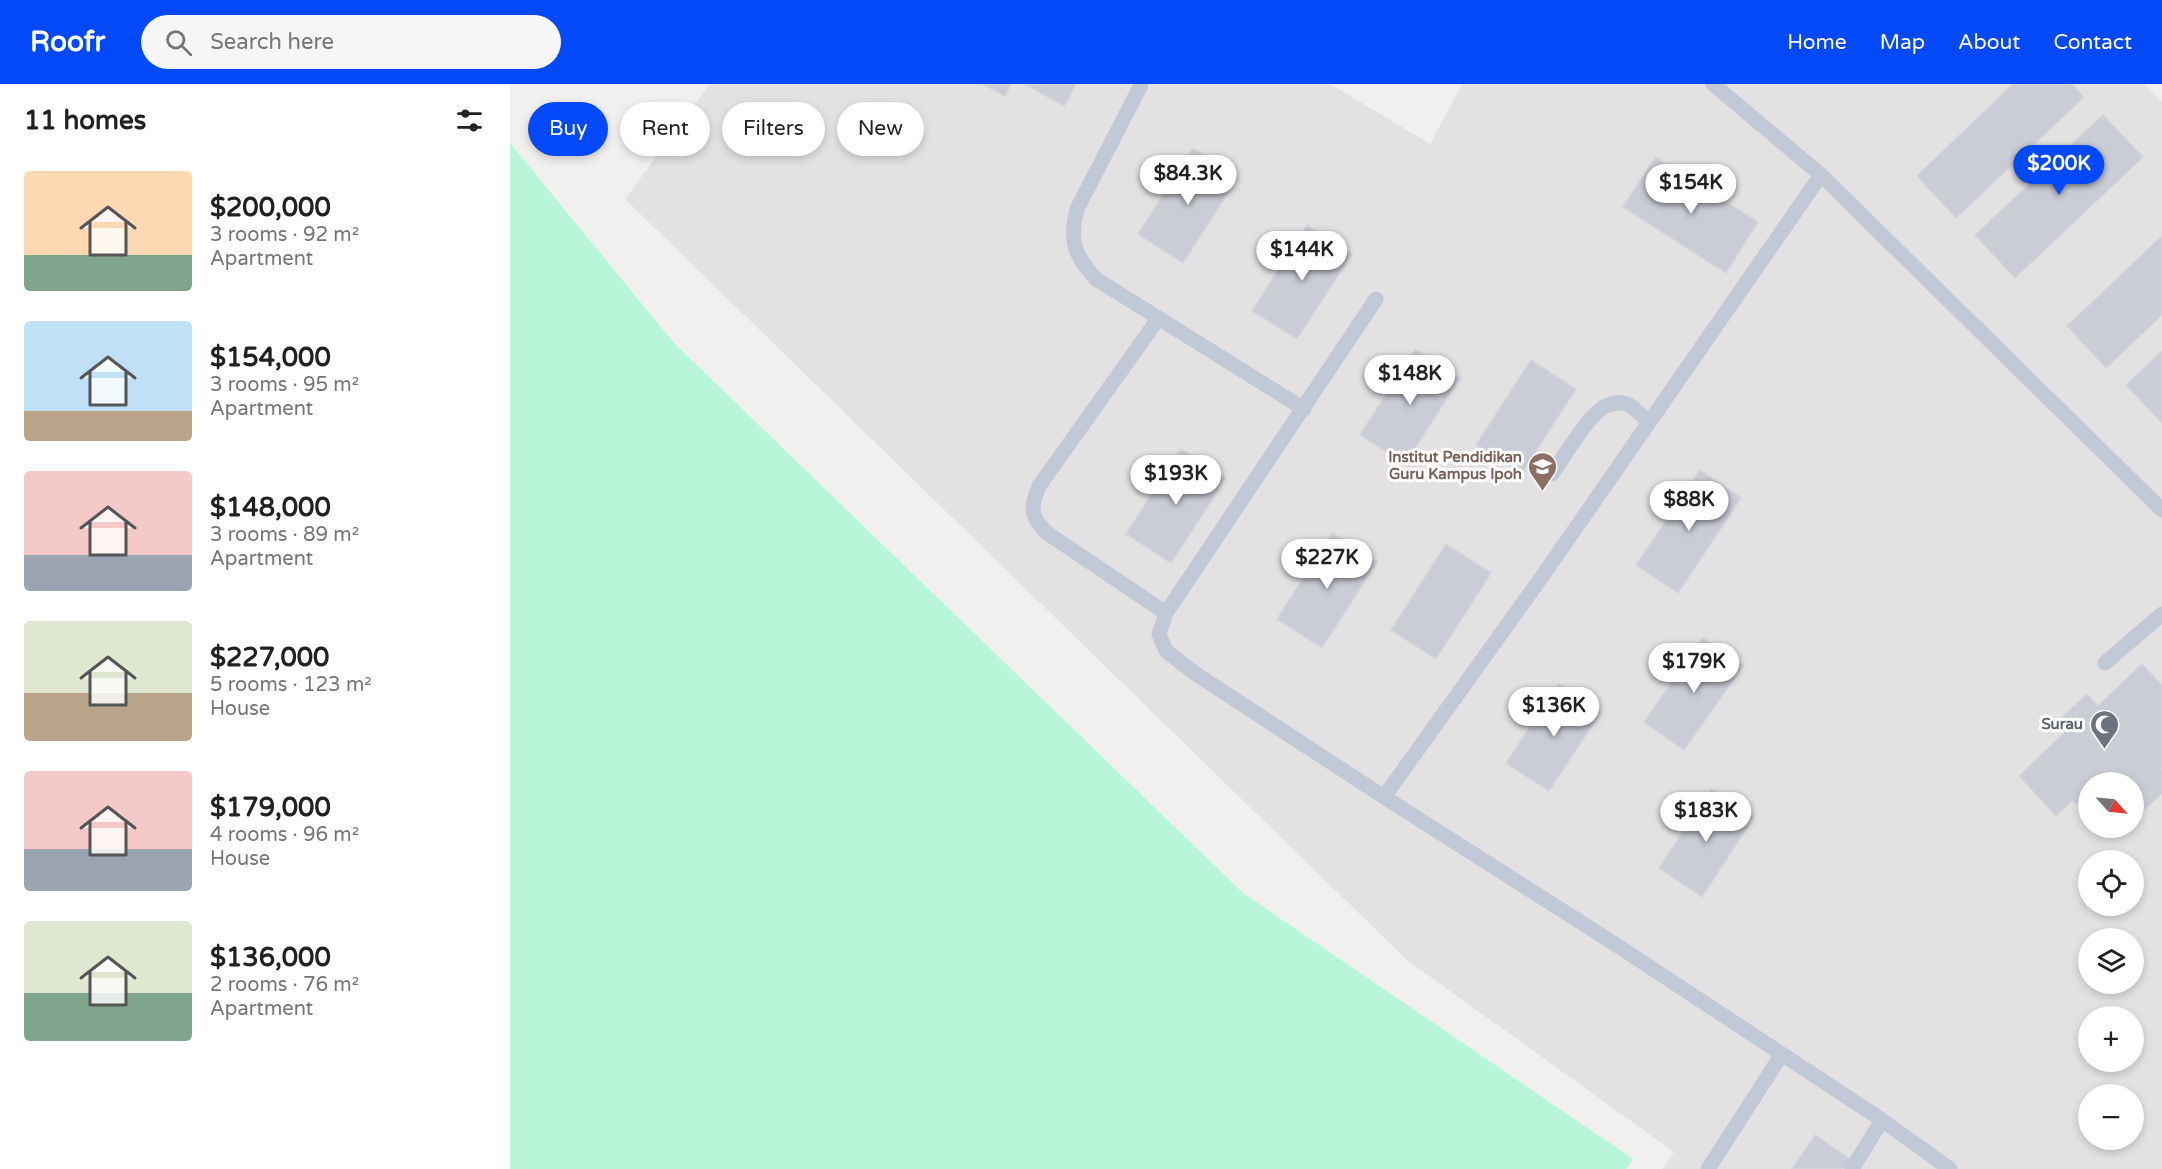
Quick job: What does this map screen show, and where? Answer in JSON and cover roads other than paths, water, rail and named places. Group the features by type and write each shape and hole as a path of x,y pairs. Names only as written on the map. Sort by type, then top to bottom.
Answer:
{"lane":[{"path":"1713,84 1821,175 2162,510"},
{"path":"1141,85 1077,209 1073,226 1073,243 1082,264 1096,279 1304,409"},
{"path":"1384,797 1649,423 1821,175"},
{"path":"1376,299 1166,613 1159,634 1166,651 1196,674 1384,797 1618,945 1882,1120 1950,1169"},
{"path":"1158,319 1039,486 1034,499 1033,511 1035,521 1047,533 1166,613"},
{"path":"1552,474 1591,419 1604,407 1614,403 1626,404 1649,423"},
{"path":"2105,663 2162,614"},
{"path":"1708,1169 1782,1054"},
{"path":"1852,1169 1882,1120"}],"place":[{"name":"Institut Pendidikan Guru Kampus Ipoh","path":"1543,492"},
{"name":"Surau","path":"2104,750"}]}
